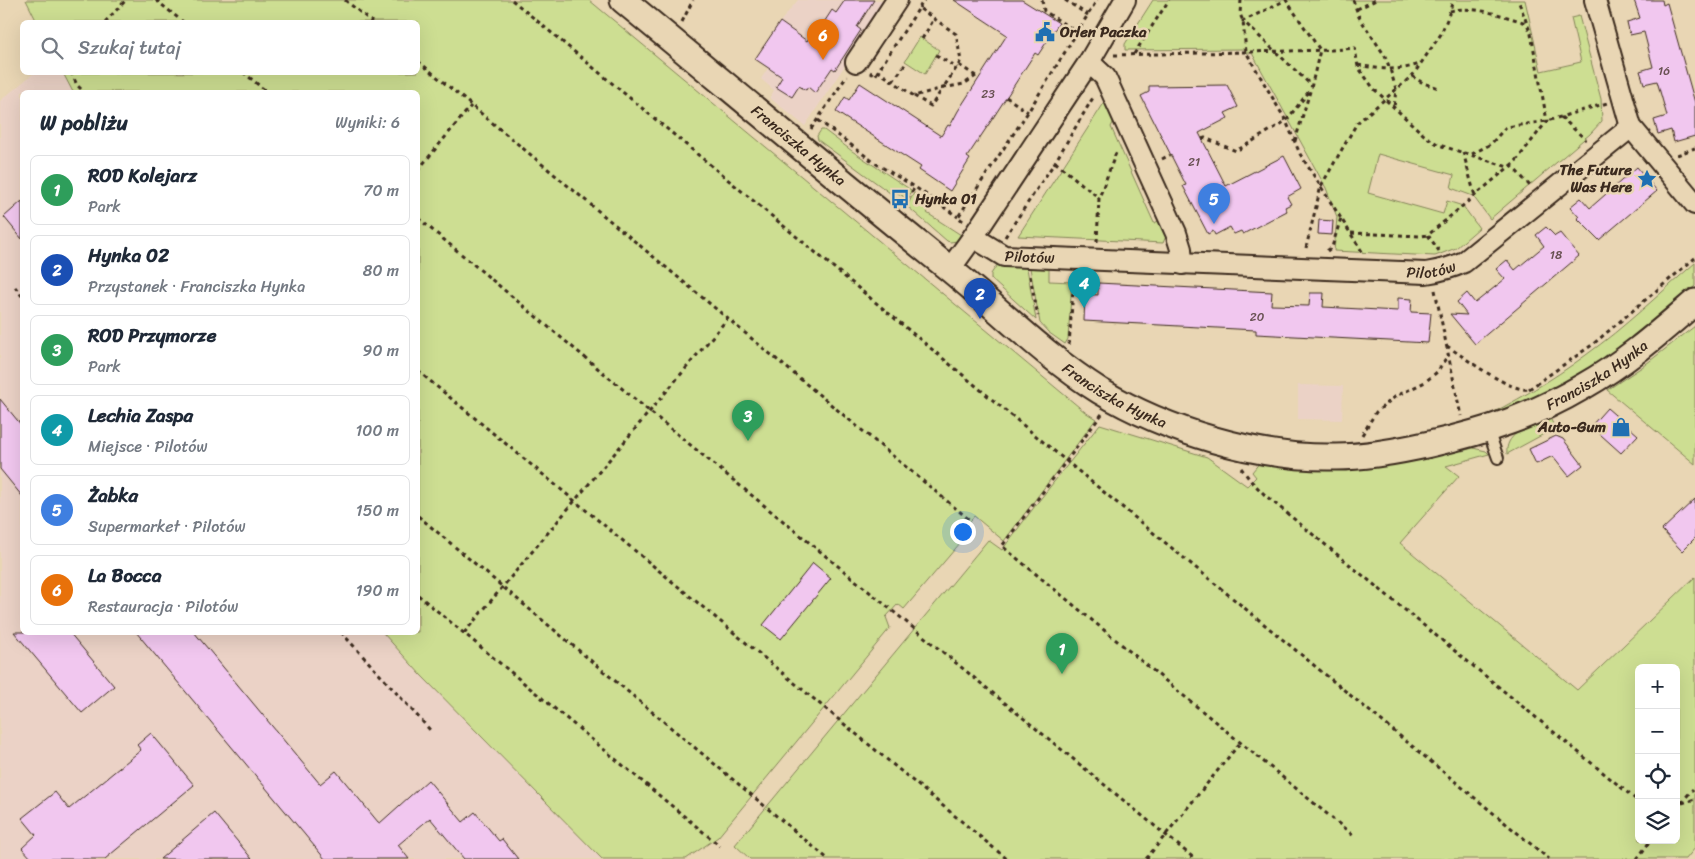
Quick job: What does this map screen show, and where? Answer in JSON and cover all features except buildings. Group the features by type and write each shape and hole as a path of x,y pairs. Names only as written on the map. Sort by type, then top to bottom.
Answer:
{"street":[{"name":"Franciszka Hynka","path":"623,0 1070,370 1116,399 1180,428 1226,442 1277,454 1335,458 1375,455 1477,433 1532,414 1586,386 1637,352 1695,302"},
{"path":"856,62 897,0"},
{"path":"1595,0 1631,127 1695,204"},
{"path":"950,269 973,238 1089,62 1117,3"},
{"path":"1089,62 1105,77 1176,233 1181,249 1182,264"},
{"name":"Pilotów","path":"973,238 1004,256 1426,273 1452,268 1464,262 1631,127"}],"lane":[{"path":"1477,433 1498,458"}],"path":[{"path":"108,20 126,0"},
{"path":"156,0 181,20"},
{"path":"345,0 370,20"},
{"path":"512,0 1548,859"},
{"path":"679,28 693,0"},
{"path":"919,8 956,34 961,61 931,106 878,71 924,0"},
{"path":"1042,0 1044,11 1078,32"},
{"path":"1065,0 1088,15"},
{"path":"1028,112 1097,0"},
{"path":"1134,54 1169,0"},
{"path":"1241,0 1240,14 1243,21 1246,52 1286,121 1300,154 1374,271"},
{"path":"1243,21 1286,0 1320,50 1312,87 1295,141"},
{"path":"1353,0 1359,17 1382,52 1390,69 1396,89 1394,109"},
{"path":"1357,9 1376,0"},
{"path":"1306,248 1321,186 1357,123 1412,76 1441,34 1453,0"},
{"path":"1351,233 1428,235 1510,166 1547,121 1531,34 1518,0"},
{"path":"1450,11 1459,9 1501,15 1527,23"},
{"path":"922,39 934,19"},
{"path":"1243,21 1312,87"},
{"path":"1114,55 1356,48 1358,65 1374,89 1424,135 1439,145 1510,166 1542,200"},
{"path":"996,252 1055,162 1105,77 1113,62 1114,50"},
{"path":"914,96 964,84 977,77 936,55"},
{"path":"800,146 856,62"},
{"path":"893,81 906,62"},
{"path":"420,63 971,521"},
{"path":"1358,65 1390,69 1410,67 1422,63"},
{"path":"72,75 77,85 82,90"},
{"path":"247,75 265,90"},
{"path":"1412,76 1439,88"},
{"path":"1202,140 1205,138 1236,151 1286,121 1312,87"},
{"path":"1006,97 1047,125"},
{"path":"1472,155 1490,144 1506,127 1547,121 1623,99"},
{"path":"420,168 471,106"},
{"path":"1561,117 1599,154"},
{"path":"818,120 876,163 958,217"},
{"path":"1096,260 1099,198 1118,149 1134,142"},
{"path":"1670,158 1695,148"},
{"path":"1463,152 1475,196"},
{"path":"1055,162 1099,198"},
{"path":"902,208 915,187"},
{"path":"1324,252 1332,247 1342,218"},
{"path":"420,220 649,411 1195,859"},
{"path":"1297,248 1313,249"},
{"path":"1522,394 1592,345 1695,258"},
{"path":"1069,353 1075,260"},
{"path":"1029,274 1038,320"},
{"path":"15,287 20,293"},
{"path":"1435,290 1448,354 1477,433"},
{"path":"464,633 502,586 576,502 649,411 728,318"},
{"path":"1446,346 1505,383 1524,390 1529,388"},
{"path":"1358,442 1376,412 1396,396 1425,382 1437,372 1448,354"},
{"path":"420,373 1007,859"},
{"path":"1116,399 1002,546 1354,837"},
{"path":"1251,482 1635,799"},
{"path":"420,518 828,859"},
{"path":"420,597 720,846"},
{"path":"344,635 431,731"},
{"path":"1146,859 1240,743"},
{"path":"1681,803 1693,789"},
{"path":"1681,803 1695,799"},
{"path":"1637,859 1648,844"}],"shaded area":[{"path":"798,0 888,0 805,126 770,98 774,90 761,79 768,68 780,22"},
{"path":"32,75 64,75 72,90 20,90 20,635 385,635 421,675 602,859 0,859 0,101"},
{"path":"1298,385 1343,386 1342,420 1298,419"}],"green space":[{"path":"26,0 589,0 1085,412 1096,419 1004,541 974,516 969,523 972,529 904,609 898,604 886,617 890,628 718,837 686,859 602,859 421,675 385,635 420,635 420,90 72,90 64,75 420,75 420,20 36,20"},
{"path":"1153,0 1525,0 1541,71 1581,62 1571,18 1579,16 1601,99 1602,121 1590,134 1490,219 1473,196 1451,188 1454,175 1378,154 1368,193 1443,214 1447,201 1463,206 1479,228 1456,248 1435,256 1334,251 1337,217 1326,188 1252,53 1247,53 1244,49 1125,50 1125,44"},
{"path":"920,37 939,50 925,74 905,61"},
{"path":"1106,100 1115,119 1111,127 1154,223 1161,220 1167,234 1163,243 1018,236"},
{"path":"821,130 824,130 911,190 911,192 906,198 893,190 890,193 818,140 817,136"},
{"path":"914,193 933,204 927,213 961,235 958,241 947,241 907,206"},
{"path":"1695,263 1695,286 1630,343 1604,361 1543,396 1474,422 1531,391 1573,365 1642,310"},
{"path":"997,265 1027,268 1036,320 991,279 991,274"},
{"path":"1030,268 1049,269 1049,281 1072,282 1068,339 1065,344 1048,332 1040,323"},
{"path":"1695,326 1695,464 1607,390 1642,367"},
{"path":"1549,416 1555,428 1507,454 1510,439 1517,433 1516,430"},
{"path":"1100,424 1207,457 1247,486 1256,477 1252,472 1261,461 1389,465 1473,448 1486,451 1489,454 1446,466 1459,476 1400,543 1577,690 1695,577 1695,848 1686,859 750,859 735,845 988,540 1002,550"}],"place":[{"name":"Orlen Paczka","path":"1045,32"},
{"name":"La Bocca","path":"823,60"},
{"name":"The Future Was Here","path":"1647,179"},
{"name":"Hynka 01","path":"900,199"},
{"name":"Żabka","path":"1214,224"},
{"name":"Lechia Zaspa","path":"1084,308"},
{"name":"Hynka 02","path":"980,319"},
{"name":"Auto-Gum","path":"1621,427"},
{"name":"ROD Przymorze","path":"748,441"},
{"name":"ROD Kolejarz","path":"1062,674"}]}
